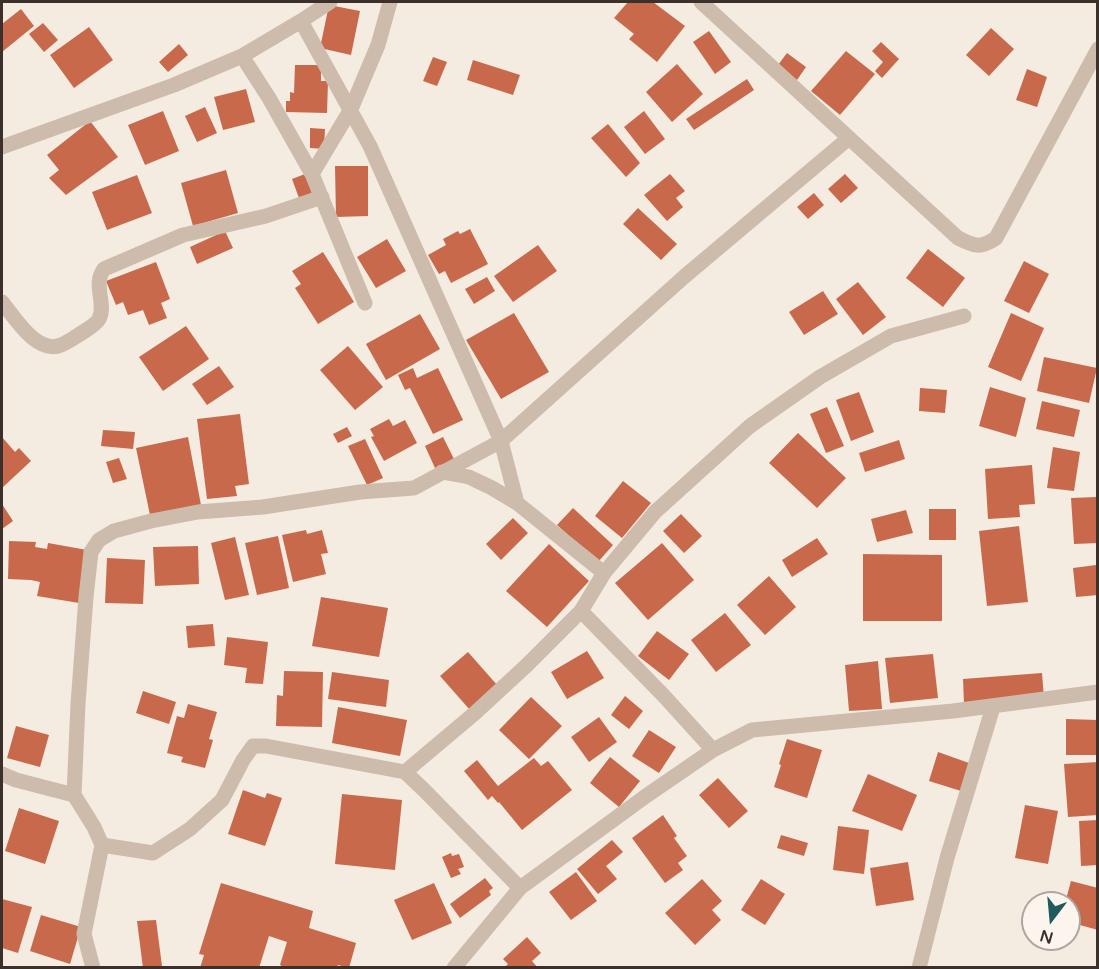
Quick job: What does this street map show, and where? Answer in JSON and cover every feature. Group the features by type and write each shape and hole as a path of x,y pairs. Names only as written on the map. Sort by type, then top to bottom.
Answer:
{"street":[{"path":"2,147 174,85 242,56 330,2"},
{"path":"312,174 351,109 378,45 390,2"},
{"path":"701,2 958,238 973,245 985,246 996,238 1098,49"},
{"path":"302,21 370,146 501,441 517,503"},
{"path":"242,56 312,174 365,303"},
{"path":"93,968 84,934 102,845 94,827 74,795 87,586 91,552 99,540 114,531 198,512 263,507 360,492 414,488 501,441 685,276 849,138"},
{"path":"2,302 35,342 48,347 59,346 90,327 99,318 101,308 98,283 104,269 183,235 266,216 322,197"},
{"path":"405,772 483,705 581,611 604,573 655,512 750,426 820,377 891,336 964,316"},
{"path":"442,472 469,477 517,503 604,573"},
{"path":"581,611 713,750"},
{"path":"454,968 520,888 645,796 713,750 752,730 993,707 1098,692"},
{"path":"919,968 947,858 993,707"},
{"path":"102,845 153,854 190,829 222,800 253,746 266,747 405,772 520,888"},
{"path":"2,774 16,780 74,795"}],"building":[{"path":"628,2 653,2 685,26 657,62 629,39 634,34 614,18"},
{"path":"329,5 360,11 351,55 320,48"},
{"path":"21,9 34,26 2,52 2,24"},
{"path":"43,23 58,40 44,52 29,34"},
{"path":"89,27 113,60 74,88 50,55"},
{"path":"991,28 1014,49 989,76 966,55"},
{"path":"709,31 731,62 715,74 693,42"},
{"path":"881,42 899,59 882,78 875,71 883,62 872,51"},
{"path":"179,44 188,55 168,72 159,62"},
{"path":"846,51 875,74 840,115 811,91"},
{"path":"787,53 806,67 797,80 778,65"},
{"path":"433,57 447,62 437,86 423,81"},
{"path":"473,60 520,75 513,95 467,80"},
{"path":"677,64 703,94 672,122 646,92"},
{"path":"295,65 321,65 321,81 328,81 327,113 286,112 286,101 290,101 290,92 294,93"},
{"path":"1027,69 1047,77 1037,107 1016,100"},
{"path":"747,79 754,90 694,130 686,119"},
{"path":"246,89 255,122 223,130 214,97"},
{"path":"205,107 217,133 197,142 185,116"},
{"path":"163,111 179,151 145,165 128,125"},
{"path":"644,111 665,139 645,154 624,127"},
{"path":"90,121 118,157 66,195 49,178 59,170 47,155"},
{"path":"608,124 640,163 626,177 591,138"},
{"path":"310,128 325,129 324,149 310,148"},
{"path":"335,166 368,166 368,216 336,217"},
{"path":"226,170 238,213 193,226 181,183"},
{"path":"305,174 312,193 299,198 292,179"},
{"path":"670,174 685,191 676,198 683,207 667,221 644,195"},
{"path":"845,174 858,188 841,203 828,189"},
{"path":"137,175 152,213 107,230 92,192"},
{"path":"814,193 824,205 808,219 797,207"},
{"path":"638,208 677,244 661,260 623,224"},
{"path":"470,229 488,264 451,283 445,271 439,274 428,255 446,245 443,239 458,231 460,234"},
{"path":"225,231 233,248 197,264 190,247"},
{"path":"387,239 406,271 376,288 357,257"},
{"path":"538,245 557,271 513,302 494,276"},
{"path":"928,249 965,278 943,307 906,278"},
{"path":"323,252 354,302 318,324 295,288 301,284 292,271"},
{"path":"1024,261 1049,274 1029,313 1004,301"},
{"path":"156,262 170,299 161,303 167,318 149,325 143,310 128,315 123,302 116,305 106,281"},
{"path":"487,277 495,291 474,304 465,289"},
{"path":"858,282 886,317 863,335 836,299"},
{"path":"823,291 838,314 804,335 789,312"},
{"path":"514,313 549,372 501,399 466,340"},
{"path":"1011,313 1044,328 1021,381 988,367"},
{"path":"420,314 440,349 386,380 366,344"},
{"path":"186,326 209,359 163,391 139,357"},
{"path":"348,346 383,387 355,410 320,370"},
{"path":"1044,357 1097,368 1089,403 1037,391"},
{"path":"219,366 234,387 207,405 192,384"},
{"path":"413,368 417,378 438,368 463,420 433,434 410,388 405,390 398,375"},
{"path":"990,387 1026,398 1016,437 979,426"},
{"path":"920,388 947,390 945,413 919,411"},
{"path":"859,392 874,432 851,441 836,400"},
{"path":"1042,401 1080,410 1074,437 1036,429"},
{"path":"827,407 844,446 826,453 810,414"},
{"path":"240,414 249,484 235,486 237,496 207,499 197,419"},
{"path":"389,419 393,426 405,420 417,443 384,461 371,437 374,436 370,429"},
{"path":"347,427 352,436 338,443 333,434"},
{"path":"103,430 135,432 133,449 101,446"},
{"path":"798,433 846,478 817,508 769,463"},
{"path":"2,437 15,452 19,448 31,461 2,488"},
{"path":"188,437 201,505 150,515 136,448"},
{"path":"443,437 454,459 435,468 425,446"},
{"path":"365,439 383,478 367,485 348,446"},
{"path":"899,440 905,459 865,472 859,453"},
{"path":"1053,447 1080,452 1074,491 1047,488"},
{"path":"119,458 127,479 113,483 106,462"},
{"path":"1032,465 1035,504 1019,505 1020,517 988,519 985,469"},
{"path":"623,481 651,503 622,538 595,516"},
{"path":"1096,497 1098,543 1074,544 1071,498"},
{"path":"2,504 13,521 2,529"},
{"path":"573,508 613,545 598,562 557,525"},
{"path":"929,509 956,509 956,540 929,540"},
{"path":"906,510 913,533 877,542 871,519"},
{"path":"681,514 702,536 684,553 663,531"},
{"path":"513,518 528,533 501,560 486,544"},
{"path":"1019,526 1028,602 987,606 979,531"},
{"path":"306,530 307,534 322,530 328,553 321,554 326,574 293,582 282,535"},
{"path":"278,536 289,588 257,595 245,543"},
{"path":"235,537 249,595 225,600 211,543"},
{"path":"817,538 828,554 792,577 782,560"},
{"path":"9,541 36,542 35,547 47,549 48,543 87,550 79,603 37,596 40,582 8,579"},
{"path":"662,543 694,580 648,620 615,583"},
{"path":"549,544 589,581 547,627 506,591"},
{"path":"198,546 199,584 155,586 153,547"},
{"path":"863,554 942,555 942,621 863,621"},
{"path":"107,558 145,560 143,604 105,603"},
{"path":"1096,565 1098,595 1076,597 1073,568"},
{"path":"769,576 796,607 765,635 737,605"},
{"path":"321,597 388,608 379,657 312,646"},
{"path":"725,613 751,645 716,672 691,640"},
{"path":"213,624 215,646 188,648 186,626"},
{"path":"657,631 689,654 669,680 638,656"},
{"path":"227,637 268,642 263,684 245,683 247,668 224,665"},
{"path":"587,651 604,678 567,699 551,672"},
{"path":"468,652 498,686 470,710 440,676"},
{"path":"933,654 938,698 890,703 885,658"},
{"path":"878,661 882,709 849,711 845,665"},
{"path":"284,671 323,672 322,727 276,726 277,695 283,696"},
{"path":"332,672 389,680 386,707 328,699"},
{"path":"1042,673 1044,698 964,704 963,679"},
{"path":"143,691 176,702 169,724 136,713"},
{"path":"625,696 643,711 629,729 611,715"},
{"path":"531,697 562,726 529,759 499,730"},
{"path":"188,704 217,712 209,739 213,740 205,768 181,762 183,757 167,753 177,716 184,718"},
{"path":"338,707 407,720 400,756 332,743"},
{"path":"599,717 617,742 589,762 571,737"},
{"path":"1066,719 1098,720 1098,755 1066,755"},
{"path":"16,726 49,735 40,767 7,758"},
{"path":"649,730 676,747 659,773 632,756"},
{"path":"787,739 822,750 807,798 774,787"},
{"path":"938,752 969,763 961,791 929,781"},
{"path":"610,757 640,781 619,807 590,783"},
{"path":"534,758 541,766 548,761 572,790 522,830 499,802 492,796 488,800 464,771 477,760 498,786"},
{"path":"1098,762 1098,815 1068,817 1064,764"},
{"path":"868,774 917,795 902,831 852,811"},
{"path":"718,778 748,811 729,828 699,795"},
{"path":"243,790 265,798 267,793 282,798 265,846 228,834"},
{"path":"342,794 402,800 395,870 335,864"},
{"path":"1025,805 1058,811 1048,864 1015,858"},
{"path":"19,808 59,821 45,864 5,851"},
{"path":"663,815 677,836 674,838 687,856 678,863 683,870 665,883 632,838"},
{"path":"1098,820 1098,865 1081,866 1079,821"},
{"path":"838,826 869,830 864,874 833,870"},
{"path":"781,835 808,843 804,856 777,848"},
{"path":"612,840 623,852 606,866 617,879 598,894 577,869"},
{"path":"451,853 452,856 459,854 464,867 458,869 461,874 451,878 442,857"},
{"path":"908,862 914,900 876,906 870,868"},
{"path":"576,872 597,901 571,920 549,892"},
{"path":"485,878 493,888 489,891 491,895 460,918 450,904"},
{"path":"702,879 722,901 712,910 721,920 695,945 665,913"},
{"path":"761,879 785,894 765,925 741,910"},
{"path":"1071,881 1098,888 1098,930 1081,925 1081,891 1068,891"},
{"path":"221,883 313,911 309,928 356,943 349,968 338,965 337,968 286,968 280,965 287,942 269,936 259,968 200,968 204,955 199,954"},
{"path":"434,883 452,923 412,940 394,900"},
{"path":"2,899 32,907 18,953 2,948"},
{"path":"41,915 81,927 70,964 30,951"},
{"path":"156,920 162,966 143,968 137,921"},
{"path":"527,937 541,953 532,961 538,968 504,968 508,964 503,959"}]}
